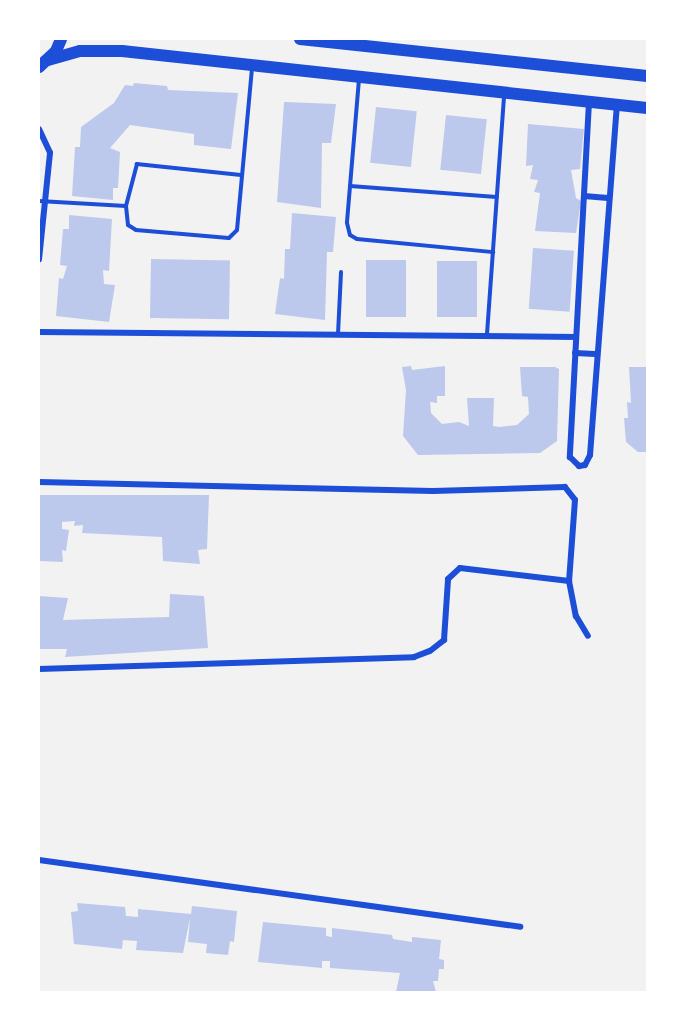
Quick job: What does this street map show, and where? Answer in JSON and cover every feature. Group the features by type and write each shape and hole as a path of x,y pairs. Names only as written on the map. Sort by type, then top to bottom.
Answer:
{"main road":[{"path":"44,63 61,39"},
{"path":"300,39 647,75"},
{"path":"44,63 95,50 647,108"}],"street":[{"path":"589,102 570,457 579,466 585,465 590,455 595,354 617,105"},
{"path":"39,129 50,153 42,201 39,259"},
{"path":"584,196 608,198"},
{"path":"39,332 487,334 576,337"},
{"path":"575,353 595,354"},
{"path":"39,482 433,491 565,487 576,500 569,581 576,616 588,636"},
{"path":"39,669 414,657 430,651 444,640 448,579 460,568 569,581"},
{"path":"39,860 520,927"}],"lane":[{"path":"241,175 137,164 126,206 128,225 136,230 229,237 237,230 252,66"},
{"path":"359,76 347,223 350,235 357,239 493,252"},
{"path":"487,334 504,92"},
{"path":"350,186 496,197"},
{"path":"42,201 126,206"},
{"path":"338,333 341,272"}],"building":[{"path":"134,83 167,86 168,90 238,93 231,149 194,145 194,134 130,125 110,148 120,152 118,188 113,188 113,200 72,196 75,147 80,147 81,127 114,103 125,85 133,86"},
{"path":"284,102 336,104 331,143 322,143 321,208 277,202"},
{"path":"376,107 417,111 411,167 370,163"},
{"path":"446,115 487,119 481,174 440,170"},
{"path":"528,124 584,129 580,169 571,170 576,198 581,201 576,233 535,231 540,193 534,192 538,180 530,179 533,165 526,166"},
{"path":"292,213 336,217 333,252 327,252 325,320 275,314 280,278 284,279 285,249 290,249"},
{"path":"69,215 112,219 109,271 103,270 104,284 115,285 109,322 56,316 59,278 63,279 67,266 60,265 63,229 69,229"},
{"path":"533,248 574,251 570,312 529,309"},
{"path":"151,259 230,260 229,319 150,318"},
{"path":"366,260 406,260 406,317 366,317"},
{"path":"437,261 477,261 477,317 437,317"},
{"path":"411,366 412,370 445,366 445,396 437,396 437,403 430,402 431,413 442,424 459,422 469,426 467,398 494,398 493,426 499,427 517,425 529,414 528,397 522,396 520,367 559,369 557,441 540,453 418,455 403,436 406,390 402,367"},
{"path":"629,367 647,367 647,452 638,452 626,442 624,418 628,418 627,402 631,403"},
{"path":"39,495 209,495 207,549 198,550 200,564 163,561 162,537 82,533 83,525 74,526 75,521 62,522 62,529 69,530 66,551 62,550 63,562 39,561"},
{"path":"170,594 204,596 208,648 65,657 67,649 39,649 39,596 68,598 63,620 169,617"},
{"path":"77,903 125,907 126,916 138,917 138,909 191,914 192,906 237,911 234,942 230,941 228,955 206,953 207,944 188,942 190,918 183,953 136,950 137,941 123,940 122,949 74,944 71,912 78,911"},
{"path":"263,922 326,928 326,936 332,937 332,928 392,935 393,939 412,942 412,937 441,940 439,959 444,960 444,969 439,969 438,981 433,981 436,992 396,992 400,973 330,968 330,961 322,961 322,968 258,962"}]}
